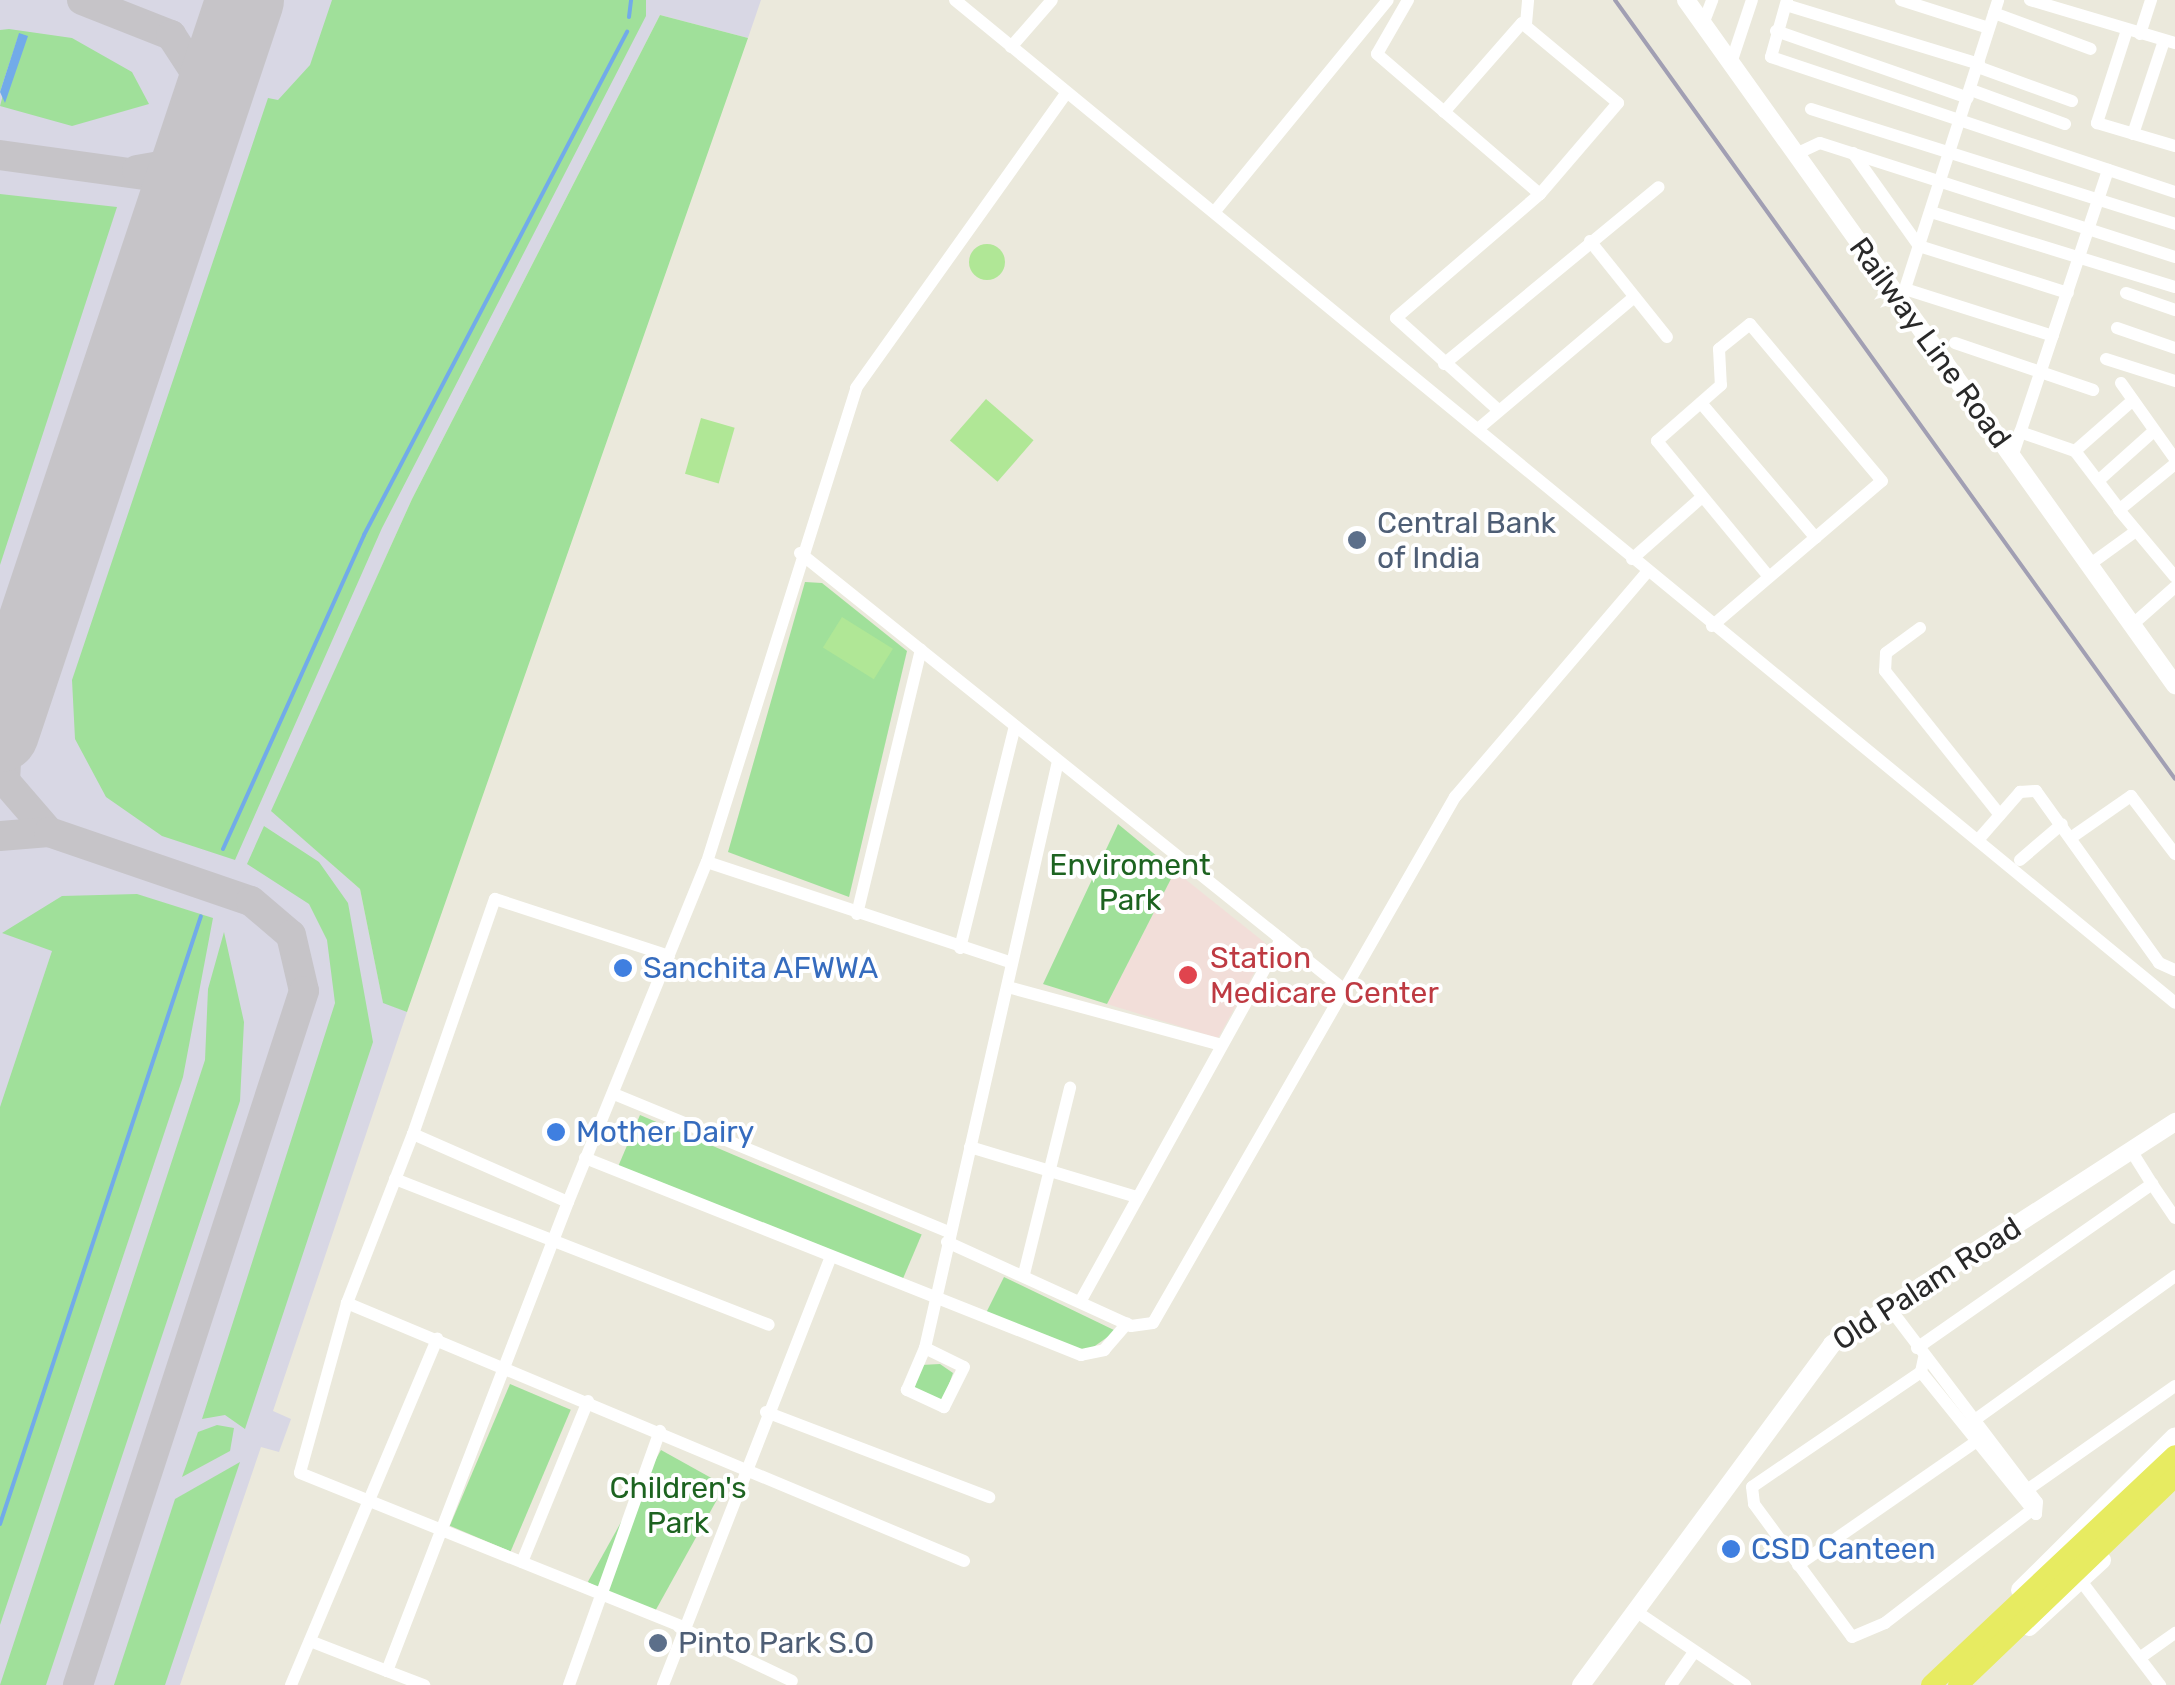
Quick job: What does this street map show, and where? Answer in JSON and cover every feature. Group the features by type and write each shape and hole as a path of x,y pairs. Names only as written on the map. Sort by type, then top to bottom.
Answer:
{"main road":[{"path":"1931,1685 1968,1663 2175,1455"},
{"path":"2008,1624 2175,1476"},
{"path":"1958,1685 1968,1663"}],"street":[{"path":"955,0 973,5 1011,47 1066,94 1216,210 1712,626 2175,1003"},
{"path":"1011,47 1052,0"},
{"path":"1216,210 1388,0"},
{"path":"1408,0 1376,52 1540,194"},
{"path":"1444,112 1526,24 1528,0"},
{"name":"Railway Line Road","path":"1686,0 1903,295 2175,686"},
{"path":"1703,24 1712,0"},
{"path":"1731,63 1752,0"},
{"path":"1901,0 1989,28"},
{"path":"2030,0 2071,6 2169,42 2133,134"},
{"path":"2150,0 2097,123 2175,146"},
{"path":"2072,101 1978,65 1786,2 1770,57 2175,192"},
{"path":"2053,336 1903,295 1996,6 2091,49"},
{"path":"1496,408 1396,318 1540,194 1618,104 1526,24"},
{"path":"1776,31 2065,124"},
{"path":"387,1671 508,1368 568,1202 707,862 800,554 856,388 1066,94"},
{"path":"1810,108 2174,224"},
{"path":"1796,154 1815,143 2175,257"},
{"path":"1854,154 1920,246 2068,293"},
{"path":"2012,456 2108,170"},
{"path":"1444,364 1659,187"},
{"path":"1931,212 2175,286"},
{"path":"1590,241 1667,338"},
{"path":"2126,293 2175,310"},
{"path":"1478,429 1496,408 1634,297"},
{"path":"1712,626 1816,538 1882,478 1759,327 1747,324 1722,344 1724,378 1657,442 1769,577"},
{"path":"2117,328 2175,348"},
{"path":"1955,343 2093,390"},
{"path":"2106,359 2175,381"},
{"path":"2120,383 2175,462 2120,510"},
{"path":"2074,451 2133,400"},
{"path":"1701,403 1816,538"},
{"path":"2098,481 2154,431"},
{"path":"2020,432 2074,451 2175,577"},
{"path":"1632,559 1701,498"},
{"path":"2089,565 2136,531"},
{"path":"800,554 1342,988"},
{"path":"586,1158 830,1259 934,1294 1086,1356 1127,1324 1157,1318 1342,988 1455,797 1647,572"},
{"path":"2132,625 2175,587"},
{"path":"1920,628 1886,653 1885,671 2000,815"},
{"path":"857,914 921,650"},
{"path":"960,948 1015,726"},
{"path":"926,1348 964,1367 944,1407 907,1390 926,1348 934,1294 1058,761"},
{"path":"1978,840 2028,790 2062,824 2158,963 2175,970"},
{"path":"2072,838 2130,796 2175,854"},
{"path":"2020,860 2062,824"},
{"path":"707,862 1010,962"},
{"path":"669,956 495,898 413,1134 347,1303 296,1467 366,1500 679,1627 792,1680"},
{"path":"1080,1302 1228,1023 1280,940"},
{"path":"1008,987 1218,1044"},
{"path":"1024,1274 1070,1088"},
{"path":"614,1094 948,1237 1127,1324"},
{"name":"Old Palam Road","path":"1581,1685 1800,1376 1888,1306 2175,1122"},
{"path":"413,1134 568,1202"},
{"path":"970,1147 1137,1198"},
{"path":"2132,1152 2175,1218"},
{"path":"395,1179 552,1245 770,1326"},
{"path":"1921,1359 1976,1419 2039,1507 1867,1635 1852,1637 1754,1504 1752,1488 1921,1359 2152,1184"},
{"path":"662,1685 679,1627 830,1259"},
{"path":"1976,1419 2175,1276"},
{"path":"347,1303 964,1561"},
{"path":"1888,1306 1974,1443 2028,1513"},
{"path":"291,1685 437,1339"},
{"path":"2027,1490 2175,1386"},
{"path":"522,1562 588,1401"},
{"path":"766,1412 989,1497"},
{"path":"569,1685 660,1431"},
{"path":"1968,1663 2175,1436"},
{"path":"1798,1564 1974,1443"},
{"path":"1968,1663 2082,1581 2175,1491"},
{"path":"2082,1581 2160,1685"},
{"path":"1634,1610 1745,1685"},
{"path":"2141,1657 2175,1633"},
{"path":"310,1641 424,1685"},
{"path":"1671,1685 1693,1653"}],"shaded area":[{"path":"0,0 761,0 748,38 660,15 412,499 272,811 360,889 383,1002 407,1012 273,1411 291,1419 279,1452 261,1447 180,1685 0,1685"},
{"name":"Station Medicare Center","path":"1175,871 1269,946 1218,1038 1107,1004"}],"green space":[{"path":"332,0 646,0 646,16 382,528 235,860 162,836 106,797 75,739 72,680 268,98 278,100 310,65"},
{"path":"660,15 748,38 407,1012 383,1003 360,889 271,811 412,499"},
{"path":"0,30 72,38 132,72 149,104 72,126 0,106 19,34 0,92"},
{"path":"0,194 117,207 0,565"},
{"path":"987,244 999,250 1005,262 999,274 987,280 975,274 969,262 975,250"},
{"path":"986,399 1034,440 997,482 950,441"},
{"path":"701,418 735,428 719,483 685,474"},
{"path":"805,582 822,583 907,651 849,897 728,852"},
{"path":"842,617 893,649 874,679 823,648"},
{"name":"Enviroment Park","path":"1118,824 1175,871 1107,1004 1043,984"},
{"path":"264,826 319,862 348,903 373,1042 245,1429 225,1415 202,1419 335,1003 327,940 309,904 247,864"},
{"path":"137,894 213,918 183,1077 0,1625 0,1107 52,951 2,933 62,896"},
{"path":"224,932 244,1022 240,1101 46,1685 0,1685 205,1060 208,989"},
{"path":"640,1115 922,1235 900,1286 618,1167"},
{"path":"1004,1277 1116,1331 1085,1353 986,1313"},
{"path":"940,1364 953,1373 942,1404 914,1390 921,1365"},
{"path":"510,1384 571,1410 511,1552 450,1526"},
{"path":"217,1425 234,1428 230,1451 182,1477 198,1432"},
{"name":"Children's Park","path":"661,1450 725,1485 652,1617 588,1582"},
{"path":"240,1462 165,1685 114,1685 175,1499"}],"water":[{"path":"19,33 28,36 5,103 0,92"}],"waterway":[{"path":"629,17 631,0"},
{"path":"223,849 364,535 627,32"},
{"path":"0,1524 201,916"}],"taxiway":[{"path":"82,0 171,35 199,78 202,127"},
{"path":"216,86 226,38 219,0"},
{"path":"137,170 175,163 200,133"},
{"path":"0,155 158,177 172,201 169,228"},
{"path":"9,705 5,781 49,832"},
{"path":"0,836 49,832 251,901 291,935 304,991 78,1685"}],"runway":[{"path":"0,733 245,0"}],"railway":[{"path":"1615,0 2175,779"}],"place":[{"name":"Central Bank of India","path":"1357,540"},
{"name":"Sanchita AFWWA","path":"623,968"},
{"name":"Station Medicare Center","path":"1188,975"},
{"name":"Mother Dairy","path":"556,1132"},
{"name":"CSD Canteen","path":"1731,1549"},
{"name":"Pinto Park S.O","path":"658,1643"}]}
